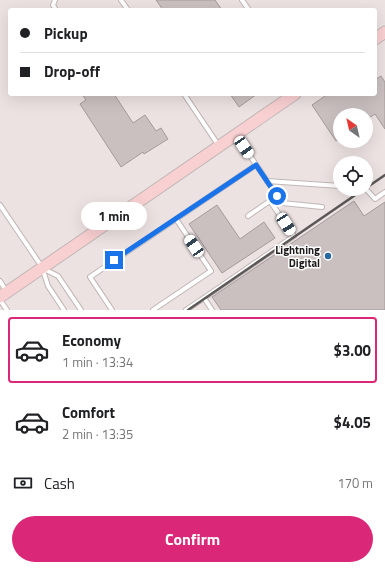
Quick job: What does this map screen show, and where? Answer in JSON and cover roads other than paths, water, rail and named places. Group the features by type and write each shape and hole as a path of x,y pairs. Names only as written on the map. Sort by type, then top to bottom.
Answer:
{"main road":[{"path":"2,296 292,96"}],"lane":[{"path":"185,96 219,146"},
{"path":"236,135 282,203 322,207"},
{"path":"112,310 90,277 256,165"},
{"path":"267,180 333,185"},
{"path":"372,196 375,199 385,192"},
{"path":"248,216 277,196"},
{"path":"186,310 294,236 270,201"},
{"path":"0,205 42,268 48,286 64,310"},
{"path":"153,310 211,271 176,219"},
{"path":"42,268 58,276 81,310"},
{"path":"0,281 2,296 7,310"},
{"path":"204,298 212,310"}],"railway":[{"path":"373,183 385,175"},
{"path":"188,310 354,196"}],"place":[{"name":"Lightning Digital","path":"328,256"}]}
